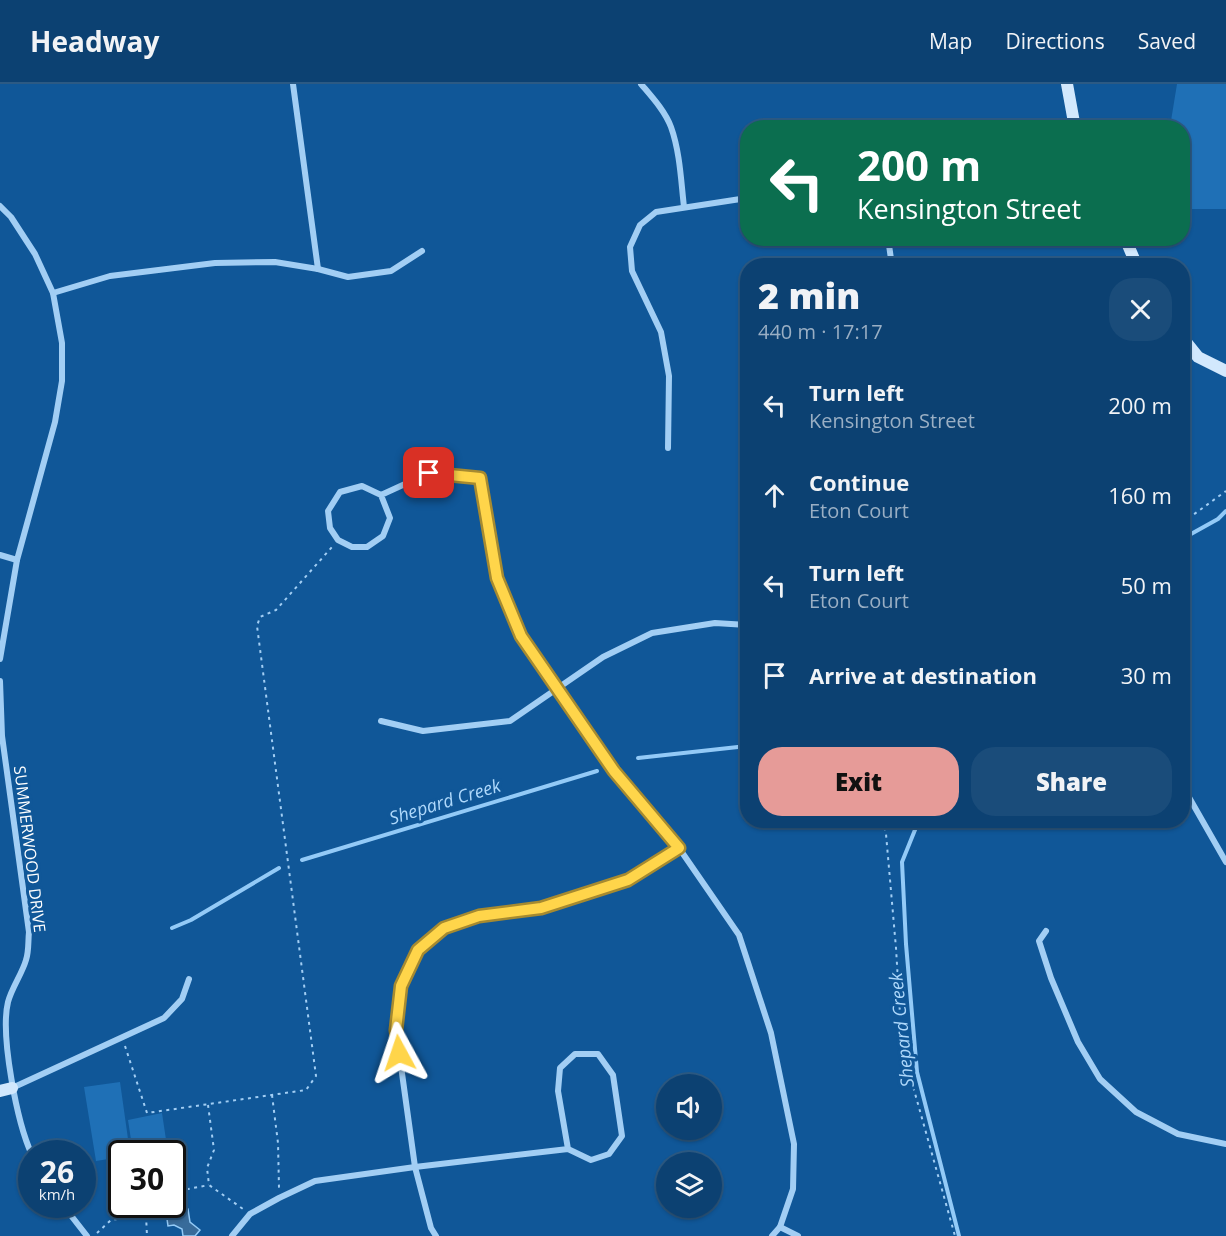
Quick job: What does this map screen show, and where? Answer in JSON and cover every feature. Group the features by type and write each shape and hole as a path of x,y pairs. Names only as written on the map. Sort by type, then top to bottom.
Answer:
{"street":[{"path":"293,84 318,269"},
{"path":"641,84 659,105 670,126 677,149 684,207"},
{"path":"1067,84 1074,120"},
{"path":"668,448 669,376 662,332 632,272 630,247 640,225 656,212 740,199"},
{"path":"0,206 11,217 35,254 53,292 62,343 62,381 56,422 17,560 0,659"},
{"path":"53,292 110,276 215,264 275,262 348,277 392,271 422,251"},
{"path":"1190,348 1197,357 1226,371"},
{"path":"381,495 429,473 480,478 497,578 521,636 614,771 679,848 739,935 771,1033 794,1144 793,1189 780,1227 772,1236"},
{"path":"362,486 381,495 390,518 383,536 367,547 352,547 338,540 330,528 328,511 340,492 362,486"},
{"path":"0,555 17,560"},
{"path":"381,721 423,731 510,721 603,657 652,633 715,623 740,625"},
{"name":"SUMMERWOOD DRIVE","path":"0,681 2,736 28,932 27,959 8,1003 5,1033 6,1089 25,1140"},
{"path":"1190,799 1226,862"},
{"path":"436,1236 431,1228 415,1167 396,1030 401,986 418,950 444,928 479,916 541,908 628,880 679,848"},
{"path":"1046,931 1039,941 1051,978 1078,1042 1101,1079 1136,1112 1178,1134 1226,1144"},
{"path":"6,1089 164,1018 182,999 189,979"},
{"path":"232,1236 250,1214 279,1197 315,1181 568,1149 591,1160 609,1154 622,1136 613,1075 598,1054 575,1054 560,1068 558,1091 568,1149"},
{"path":"73,1218 87,1236"},
{"path":"780,1227 798,1236"}],"path":[{"path":"1190,517 1226,491"},
{"path":"122,1037 147,1113 306,1090 316,1076 257,626 260,617 276,610 338,540"},
{"path":"885,828 896,948 902,1047 955,1236"},
{"path":"272,1095 278,1143 279,1197"},
{"path":"208,1104 214,1150 207,1168 209,1185"},
{"path":"186,1189 209,1185 250,1214"},
{"path":"94,1236 111,1220 123,1218"},
{"path":"146,1218 147,1236"}],"shaded area":[{"path":"1177,84 1226,84 1226,209 1190,209 1190,120 1171,120"},
{"path":"120,1082 128,1140 108,1140 108,1159 96,1161 96,1140 93,1140 84,1087"},
{"path":"162,1113 166,1140 131,1140 128,1120"},
{"path":"186,1209 188,1209 190,1222 200,1230 195,1236 183,1236 182,1229 174,1225 168,1226 167,1218 186,1218"}],"waterway":[{"name":"Shepard Creek","path":"1190,535 1218,519 1226,511"},
{"name":"Shepard Creek","path":"638,758 740,747"},
{"name":"Shepard Creek","path":"302,860 597,771"},
{"name":"Shepard Creek","path":"916,828 902,862 906,944 917,1072 959,1236"},
{"name":"Shepard Creek","path":"172,928 191,920 279,868"}],"route":[{"path":"399,1053 396,1030 401,986 418,950 444,928 479,916 541,908 628,880 679,848 614,771 521,636 497,578 480,478 429,473"}]}
